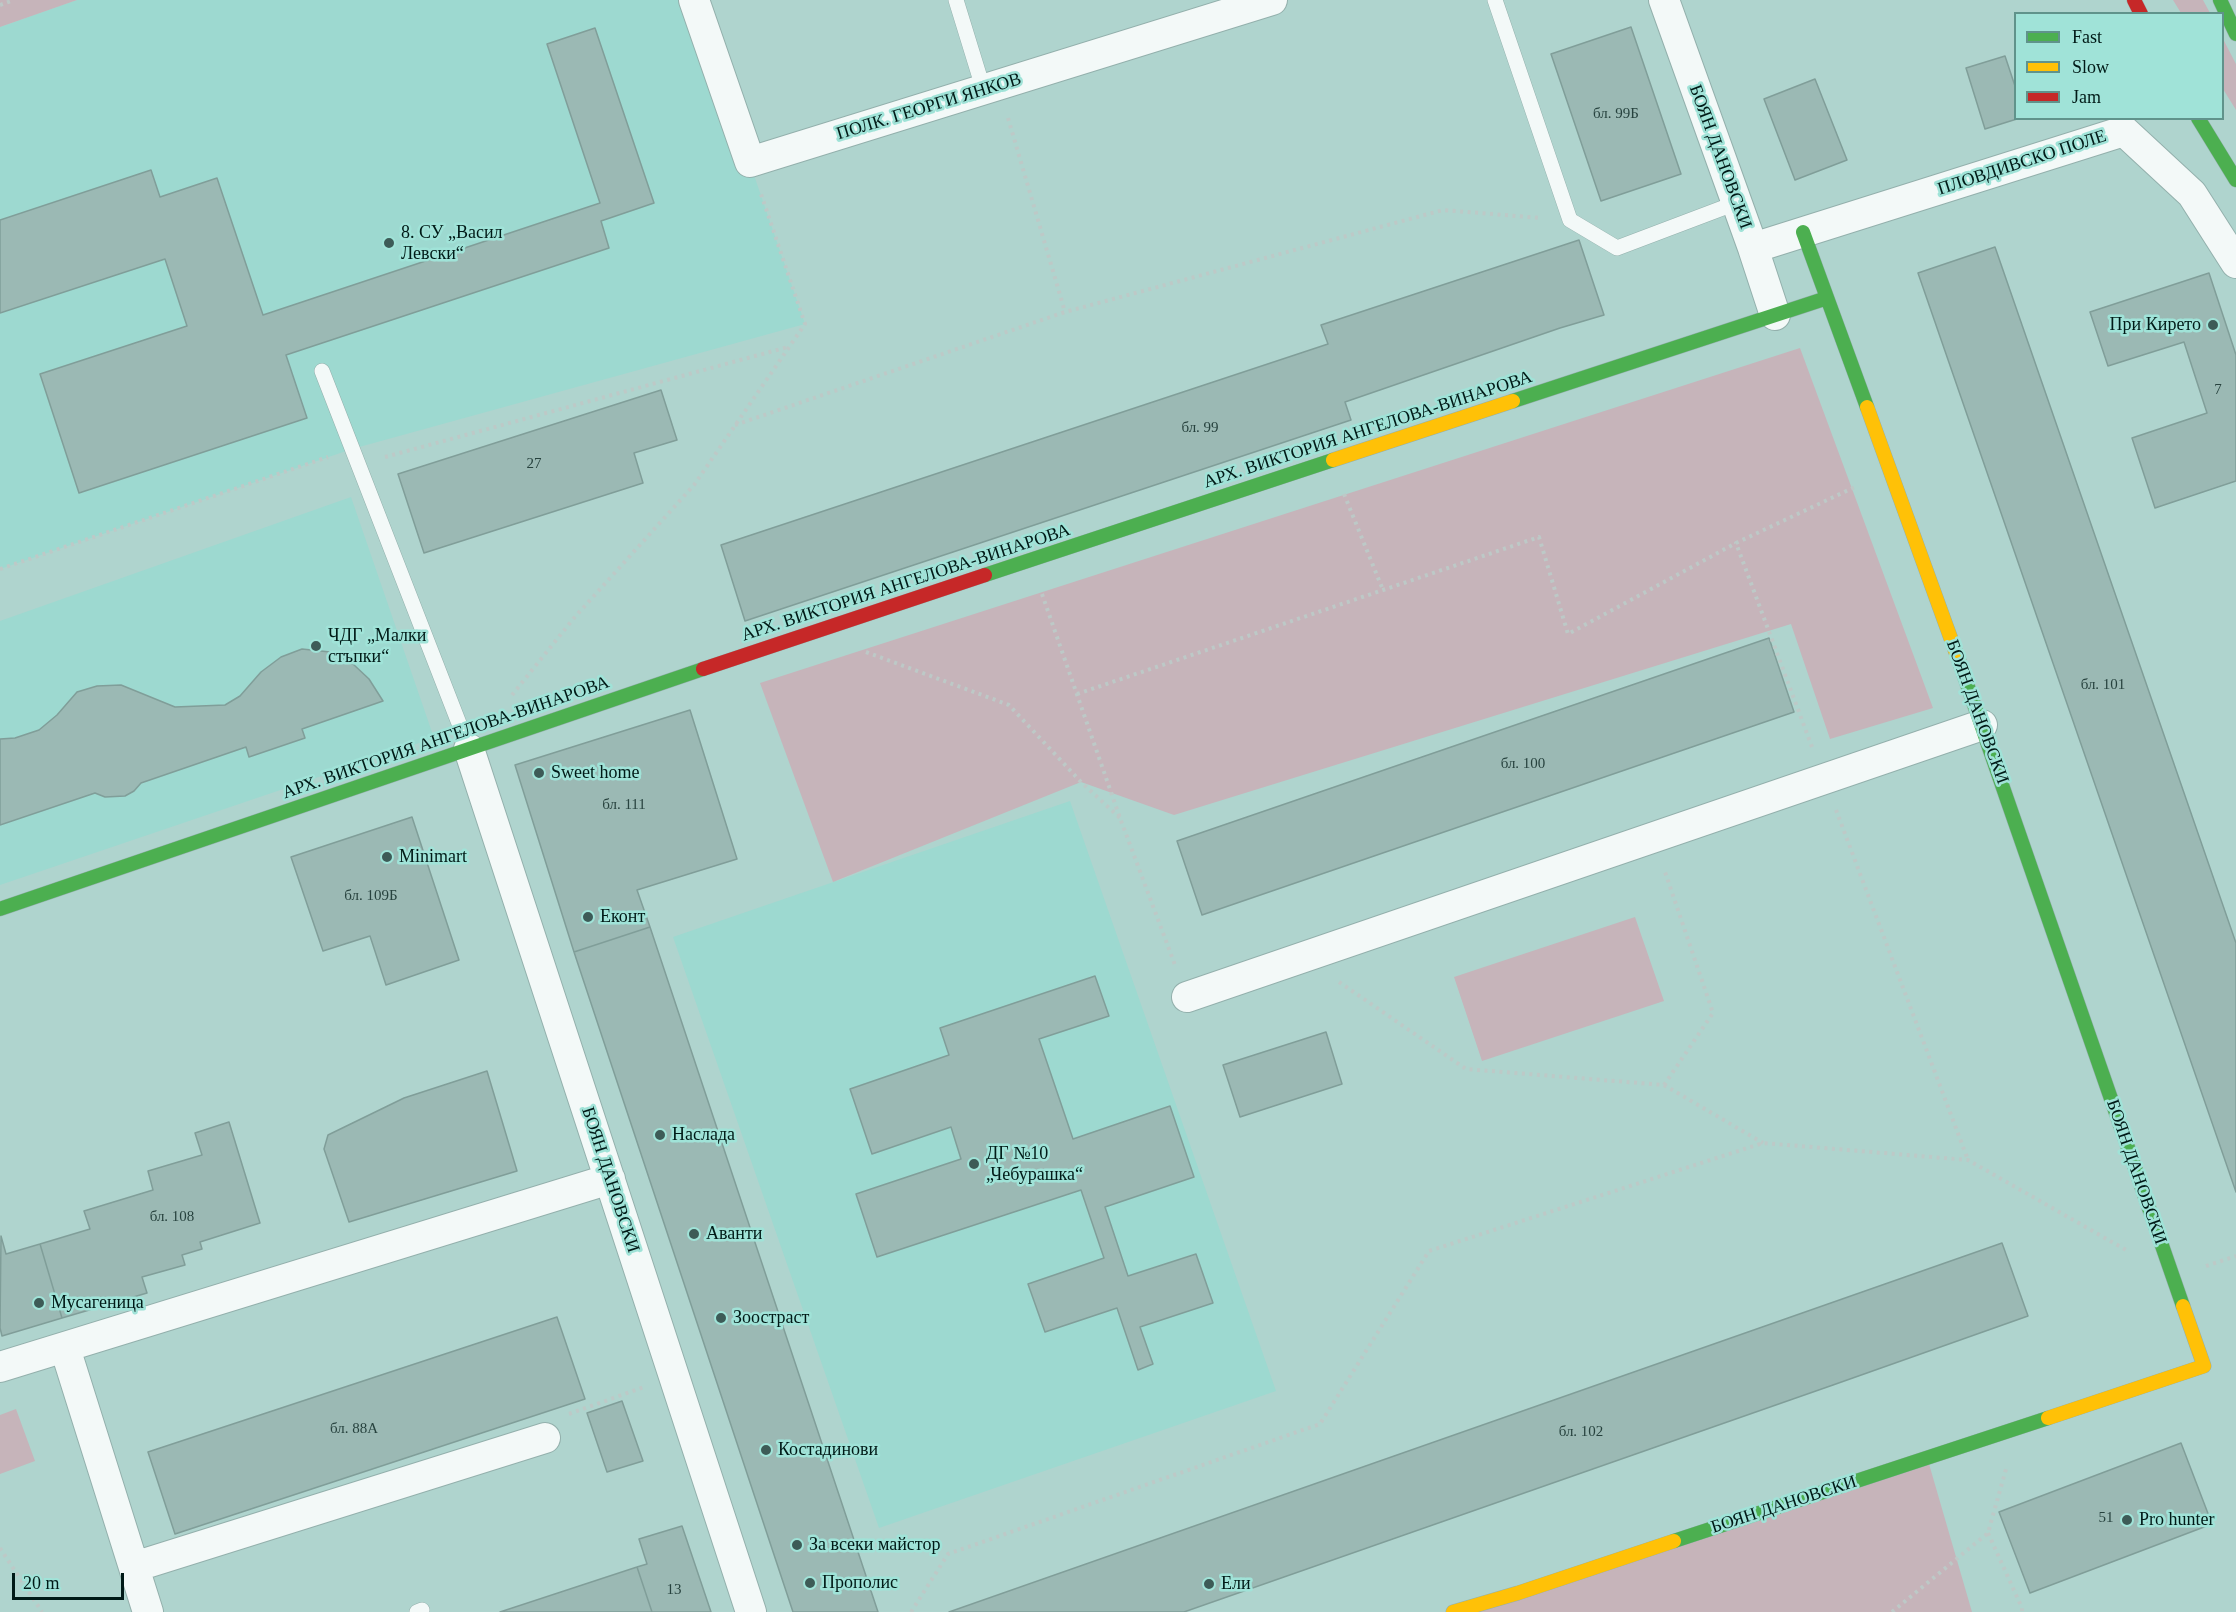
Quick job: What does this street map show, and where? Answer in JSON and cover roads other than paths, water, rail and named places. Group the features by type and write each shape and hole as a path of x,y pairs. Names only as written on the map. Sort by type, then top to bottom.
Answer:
{"street":[{"name":"ПОЛК. ГЕОРГИ ЯНКОВ","path":"694,0 750,162 1272,0"},
{"name":"БОЯН ДАНОВСКИ","path":"1664,0 1775,315"},
{"path":"2220,0 2236,34"},
{"path":"2199,120 2236,180"},
{"name":"ПЛОВДИВСКО ПОЛЕ","path":"1753,248 2124,131 2192,194 2236,263"},
{"name":"БОЯН ДАНОВСКИ","path":"1453,1612 1518,1593 2204,1366 1982,725 1803,232"},
{"name":"АРХ. ВИКТОРИЯ АНГЕЛОВА-ВИНАРОВА","path":"0,909 812,632 1827,298"},
{"path":"1187,997 1982,725"},
{"name":"БОЯН ДАНОВСКИ","path":"469,749 751,1612"},
{"path":"0,1367 610,1179"},
{"path":"65,1348 148,1612"},
{"path":"134,1567 545,1438"}],"lane":[{"path":"956,0 991,88"},
{"path":"1496,0 1570,220 1617,248 1736,202"},
{"path":"322,371 469,749"}],"place":[{"name":"8. СУ „Васил Левски“","path":"389,243"},
{"name":"При Кирето","path":"2213,325"},
{"name":"ЧДГ „Малки стъпки“","path":"316,646"},
{"name":"Sweet home","path":"539,773"},
{"name":"Minimart","path":"387,857"},
{"name":"Еконт","path":"588,917"},
{"name":"Наслада","path":"660,1135"},
{"name":"ДГ №10 „Чебурашка“","path":"974,1164"},
{"name":"Аванти","path":"694,1234"},
{"name":"Мусагеница","path":"39,1303"},
{"name":"Зоостраст","path":"721,1318"},
{"name":"Костадинови","path":"766,1450"},
{"name":"Pro hunter","path":"2127,1520"},
{"name":"За всеки майстор","path":"797,1545"},
{"name":"Прополис","path":"810,1583"},
{"name":"Ели","path":"1209,1584"}]}
